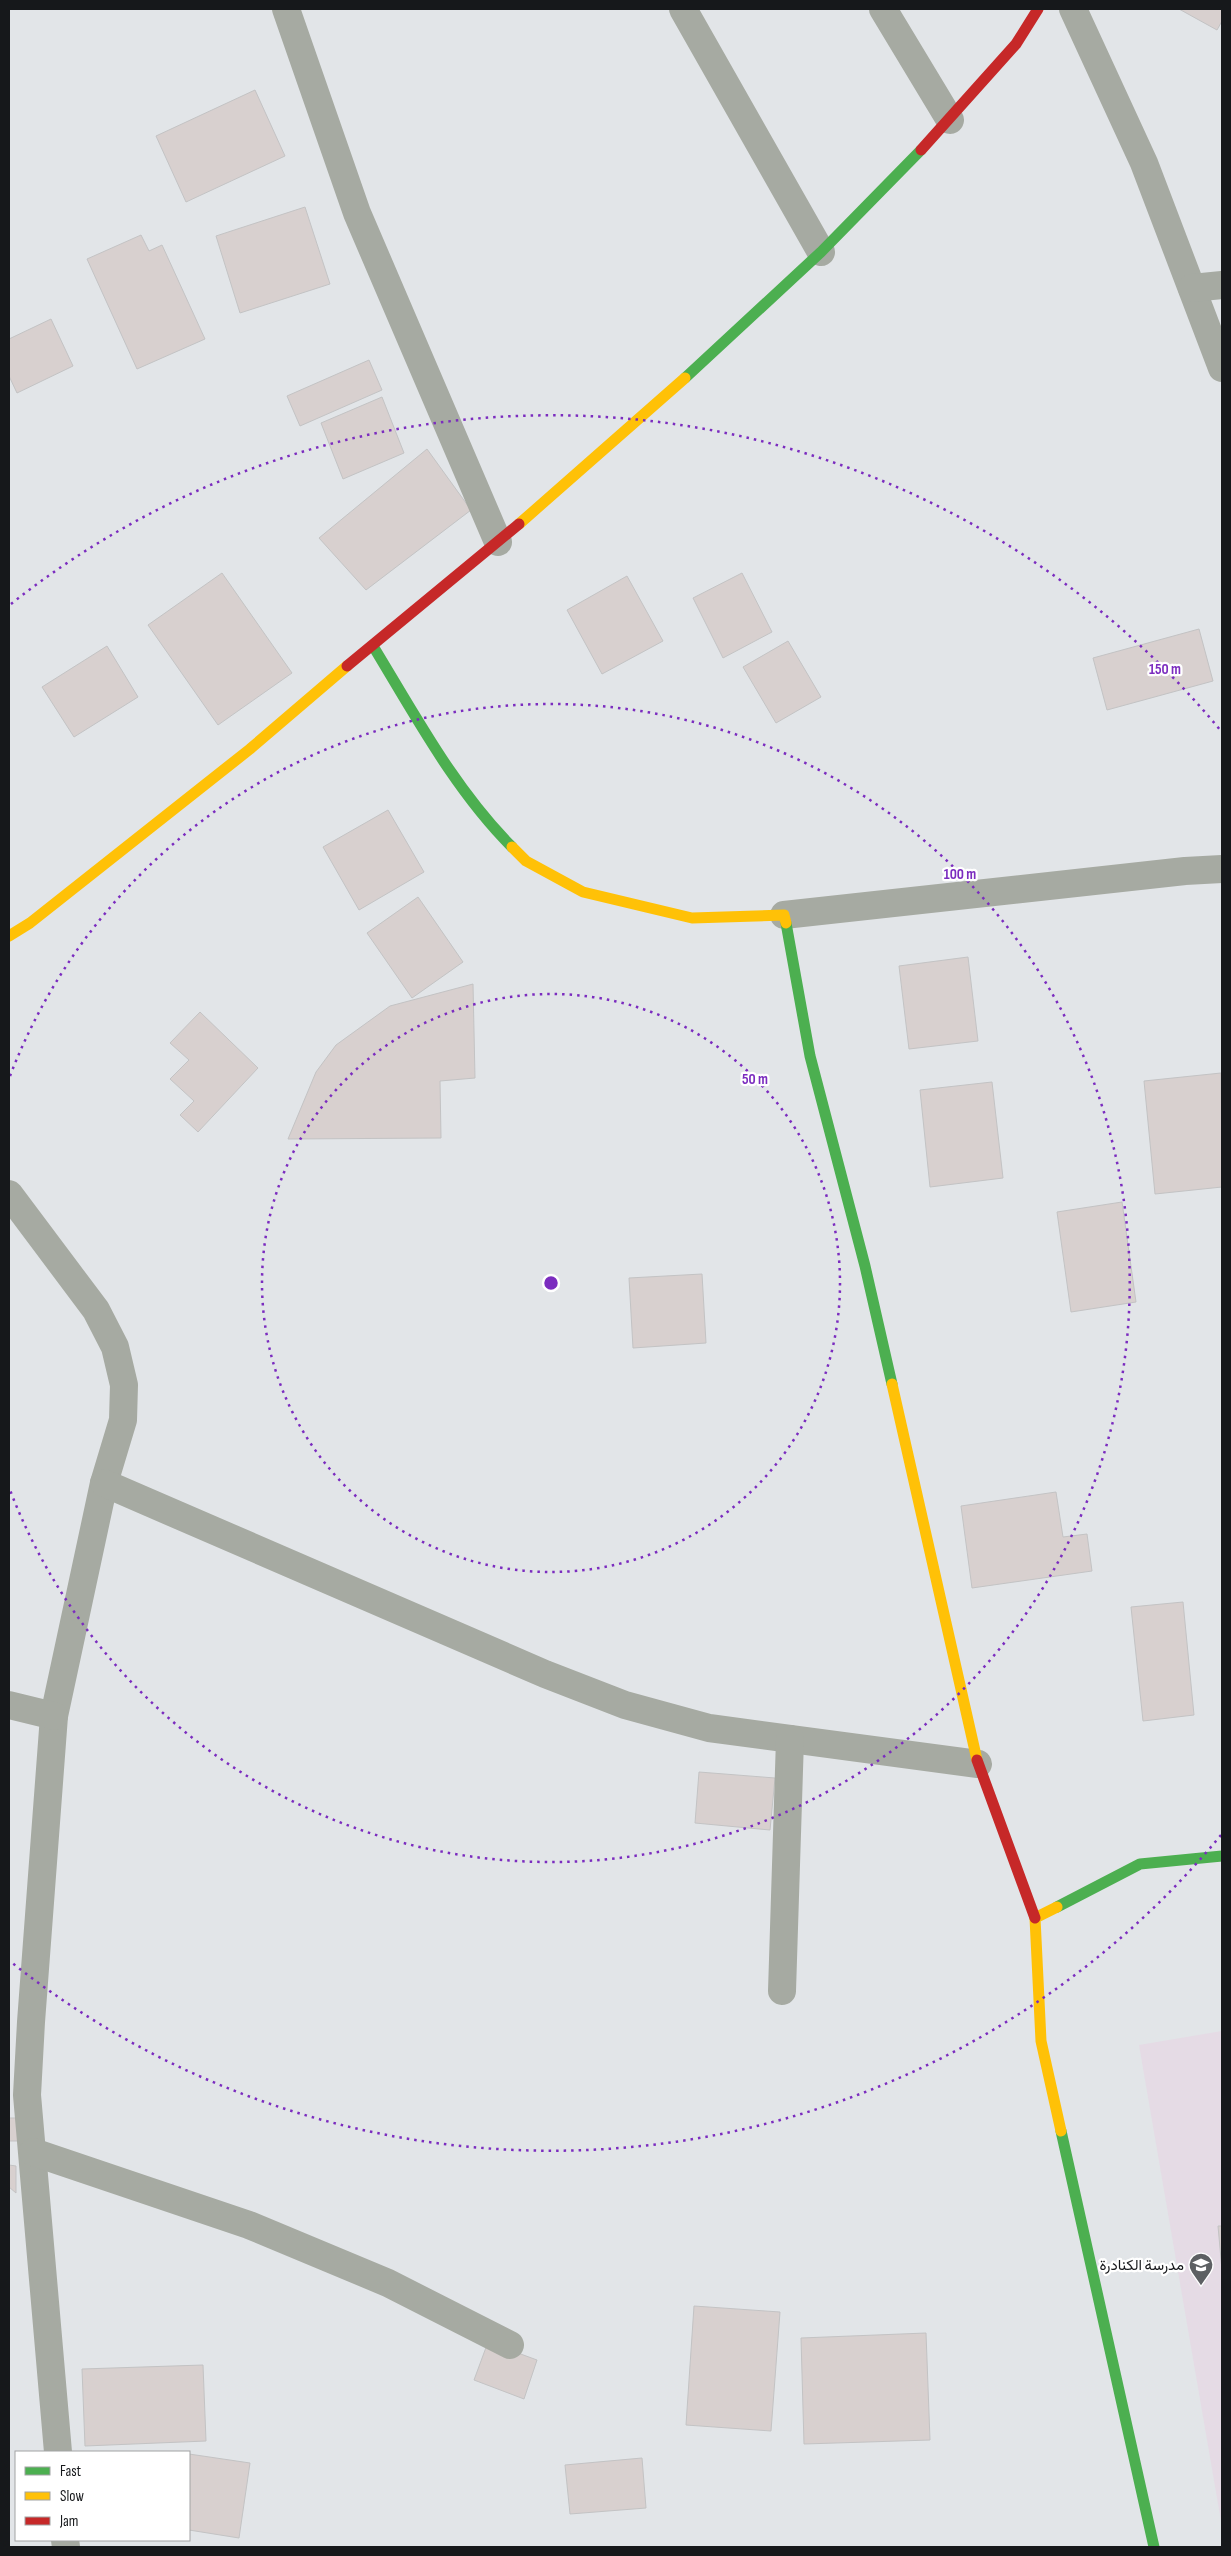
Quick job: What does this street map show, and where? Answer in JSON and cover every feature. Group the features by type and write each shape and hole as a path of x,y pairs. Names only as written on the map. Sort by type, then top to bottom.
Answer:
{"street":[{"path":"286,9 357,213 498,542"},
{"path":"683,9 821,252"},
{"path":"883,9 950,120"},
{"path":"9,936 30,923 250,749 498,542 663,399 821,252 950,120 1016,44 1038,9"},
{"path":"1073,9 1144,163 1222,368"},
{"path":"1192,288 1222,286"},
{"path":"373,646 436,749 487,822 526,862 583,892 692,918 784,915 1222,869"},
{"path":"784,915 810,1056 865,1266 978,1764 1035,1918 1041,2040 1154,2547"},
{"path":"9,1194 96,1310 115,1347 124,1386 123,1420 104,1483 54,1716 18,2095 33,2152 58,2451"},
{"path":"104,1483 544,1674 625,1705 709,1728 978,1764"},
{"path":"9,1705 54,1716"},
{"path":"782,1991 790,1739"},
{"path":"1035,1918 1140,1864 1222,1856"},
{"path":"33,2152 249,2225 388,2283 510,2345"}],"shaded area":[{"name":"مدرسة الكنادرة","path":"1222,2031 1222,2527 1139,2045"}],"building":[{"path":"1179,9 1222,9 1222,21 1217,30"},
{"path":"255,90 285,156 186,202 156,136"},
{"path":"305,207 330,284 240,313 216,236"},
{"path":"141,235 149,251 162,245 205,339 137,369 87,259"},
{"path":"51,319 73,366 17,393 9,376 9,339"},
{"path":"369,360 382,390 300,426 287,396"},
{"path":"382,397 404,453 343,479 321,423"},
{"path":"427,449 471,510 366,590 319,538"},
{"path":"222,573 292,673 218,725 148,625"},
{"path":"742,573 772,632 723,658 693,598"},
{"path":"627,576 663,641 602,674 567,610"},
{"path":"1199,629 1213,681 1107,710 1093,658"},
{"path":"788,641 821,697 776,723 743,667"},
{"path":"107,646 138,697 74,737 42,687"},
{"path":"388,810 424,872 359,910 323,847"},
{"path":"418,897 463,962 412,998 367,933"},
{"path":"968,957 978,1041 909,1049 899,966"},
{"path":"473,984 475,1078 440,1081 441,1138 288,1139 316,1072 336,1045 390,1006"},
{"path":"200,1012 258,1068 198,1132 180,1115 194,1101 170,1079 189,1060 170,1043"},
{"path":"1221,1073 1222,1187 1155,1194 1144,1081"},
{"path":"992,1082 1003,1178 930,1187 920,1090"},
{"path":"1122,1202 1136,1302 1071,1312 1057,1212"},
{"path":"702,1274 706,1343 633,1348 629,1278"},
{"path":"1056,1492 1063,1537 1087,1534 1092,1571 972,1588 961,1506"},
{"path":"1183,1602 1194,1715 1143,1721 1131,1607"},
{"path":"699,1772 775,1778 770,1830 695,1823"},
{"path":"9,2118 19,2118 20,2141 9,2141"},
{"path":"9,2165 16,2166 16,2193 9,2187"},
{"path":"1218,2226 1222,2226 1222,2270"},
{"path":"694,2306 780,2312 771,2431 686,2425"},
{"path":"926,2333 930,2440 804,2444 801,2338"},
{"path":"488,2342 537,2360 524,2399 474,2380"},
{"path":"203,2365 206,2441 85,2446 82,2369"},
{"path":"190,2454 250,2463 239,2538 190,2530"},
{"path":"642,2458 646,2508 570,2514 565,2465"}],"traffic: fast":[{"path":"685,378 821,252 921,150"},
{"path":"373,646 420,725 454,777 491,825 512,847"},
{"path":"786,923 810,1056 865,1266 892,1384"},
{"path":"1057,1907 1140,1864 1222,1856"},
{"path":"1061,2131 1154,2547"}],"traffic: slow":[{"path":"519,524 685,378"},
{"path":"9,936 30,923 250,749 347,666"},
{"path":"512,847 526,861 583,892 692,918 784,915 786,923"},
{"path":"892,1384 977,1760"},
{"path":"1057,1907 1035,1918 1041,2041 1061,2131"}],"traffic: jam":[{"path":"921,150 1016,44 1038,9"},
{"path":"347,666 519,524"},
{"path":"977,1760 1035,1918"}],"place":[{"name":"مدرسة الكنادرة","path":"1201,2286"}]}
